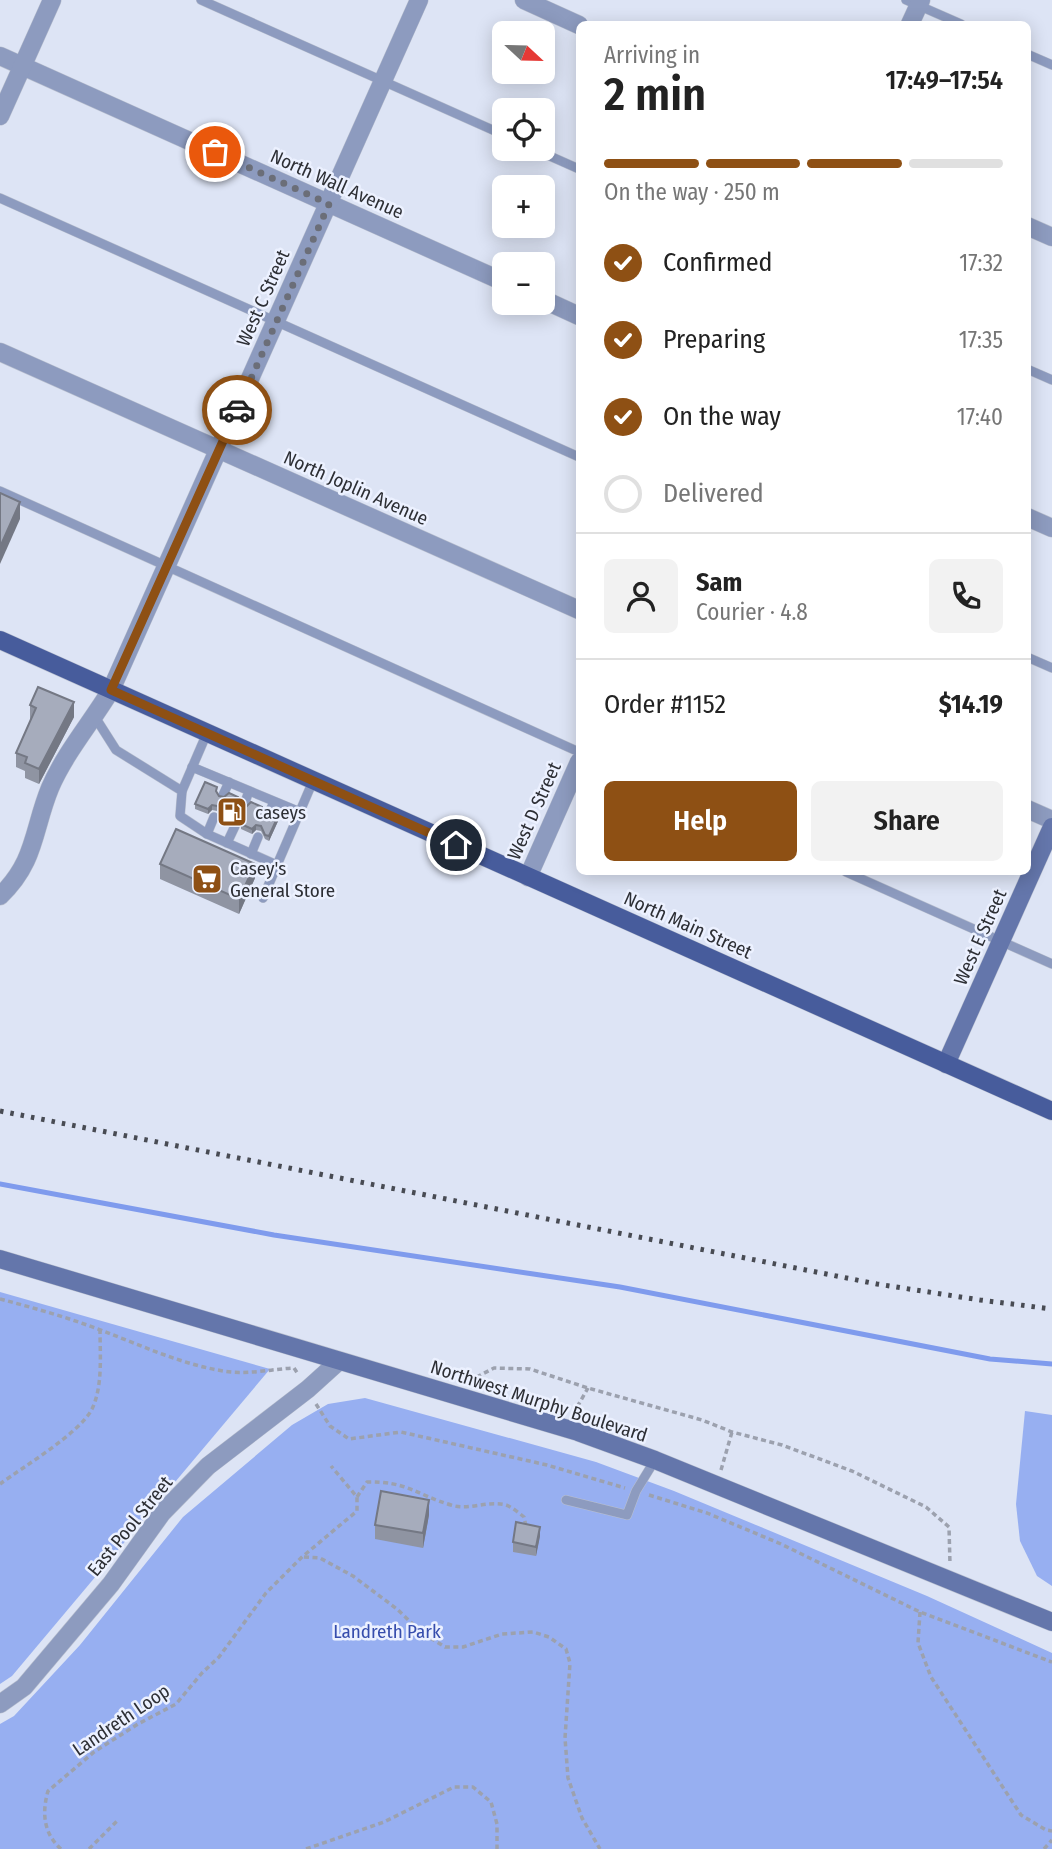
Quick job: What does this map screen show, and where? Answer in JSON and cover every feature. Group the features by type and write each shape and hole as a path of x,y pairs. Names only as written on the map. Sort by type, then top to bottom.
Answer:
{"main road":[{"name":"North Main Street","path":"0,640 1052,1111"}],"street":[{"path":"0,116 52,0"},
{"name":"West C Street","path":"0,896 25,864 50,789 73,747 111,690 419,0"},
{"path":"524,0 576,24"},
{"path":"911,21 915,2"},
{"name":"North Wall Avenue","path":"0,56 492,277"},
{"path":"1031,228 1052,237"},
{"path":"555,305 576,315"},
{"name":"North Joplin Avenue","path":"0,352 576,609"},
{"path":"1031,519 1052,528"},
{"name":"West D Street","path":"528,877 576,769"},
{"path":"1031,811 1052,820"},
{"name":"West E Street","path":"1031,874 1052,827"},
{"name":"West E Street","path":"946,1064 1031,875"},
{"name":"Northwest Murphy Boulevard","path":"0,1259 565,1428 655,1460 1052,1622"},
{"name":"East Pool Street","path":"0,1704 24,1687 111,1584 162,1513 199,1476 339,1362"}],"lane":[{"path":"201,0 492,130"},
{"path":"915,2 955,21"},
{"path":"1031,56 1052,65"},
{"path":"555,158 576,168"},
{"path":"0,198 576,456"},
{"path":"1031,371 1052,380"},
{"path":"0,491 576,751"},
{"path":"1031,659 1052,668"},
{"path":"95,717 116,750 182,791"},
{"path":"207,733 182,791 180,816 207,834 277,865"},
{"path":"192,767 300,812"},
{"path":"263,898 313,781"},
{"path":"223,795 229,782"},
{"path":"244,805 249,791"},
{"path":"268,815 274,802"},
{"path":"207,834 214,817"},
{"path":"228,843 235,826"},
{"path":"251,854 258,837"},
{"path":"853,875 1052,964"},
{"path":"566,1500 627,1515 636,1491 655,1460"}],"path":[{"path":"0,1299 100,1329 200,1366 253,1373 295,1368 330,1426 349,1439 401,1432 547,1465 707,1513 781,1544 920,1612 1052,1662"},
{"path":"0,1484 68,1435 91,1411 98,1390 100,1329"},
{"path":"457,1396 471,1378 494,1368 530,1370 782,1445 852,1471 926,1507 949,1527 951,1558 947,1579"},
{"path":"565,1428 588,1388"},
{"path":"716,1485 732,1432"},
{"path":"331,1466 357,1497 367,1482 388,1481 453,1506 488,1503 508,1506 524,1517 528,1534"},
{"path":"408,1499 410,1488"},
{"name":"Landreth Loop","path":"61,1849 52,1841 44,1818 48,1790 94,1752 176,1704 202,1672 219,1657 266,1593 302,1557 357,1511 357,1497"},
{"path":"302,1557 320,1558 353,1576 397,1609 421,1632 445,1647 463,1647 502,1634 533,1632 549,1637 566,1649 570,1662 565,1738 568,1778 582,1818 600,1849"},
{"path":"920,1612 918,1643 931,1677 1021,1815 1052,1831"},
{"path":"306,1849 384,1822 454,1787 474,1787 491,1802 498,1849"},
{"path":"89,1849 117,1821"},
{"path":"1044,1849 1052,1840"}],"green space":[{"path":"0,1292 270,1369 12,1676 0,1684"},
{"name":"Landreth Park","path":"365,1398 596,1462 674,1491 927,1596 1052,1653 1052,1849 0,1849 0,1724 14,1716 80,1645 183,1517 292,1425 328,1404"},
{"path":"1025,1411 1052,1415 1052,1586 1037,1576 1020,1541 1016,1504"}],"building":[{"path":"0,493 20,502 0,547"},
{"path":"38,687 74,702 39,769 25,763 27,757 16,753 36,708 30,705"},
{"name":"caseys","path":"205,782 217,787 219,796 224,797 229,793 238,797 237,802 241,806 246,807 251,802 262,807 262,814 266,817 279,814 269,836 265,835 261,826 256,825 252,829 241,824 241,818 237,815 228,818 220,815 221,811 217,806 212,805 208,809 195,804"},
{"name":"Casey's General Store","path":"176,829 255,864 239,899 160,864"},
{"path":"381,1491 429,1500 423,1533 375,1525"},
{"path":"516,1522 540,1527 536,1547 513,1542"}],"waterway":[{"path":"0,1184 274,1235 620,1287 990,1359 1052,1364"}],"railway":[{"path":"0,1111 877,1284 1052,1309"}],"way so far":[{"path":"215,152 329,204 237,410"}],"place":[{"name":"caseys","path":"232,812"},
{"name":"Casey's General Store","path":"207,879"}],"route":[{"path":"237,410 111,690 456,845"}]}
